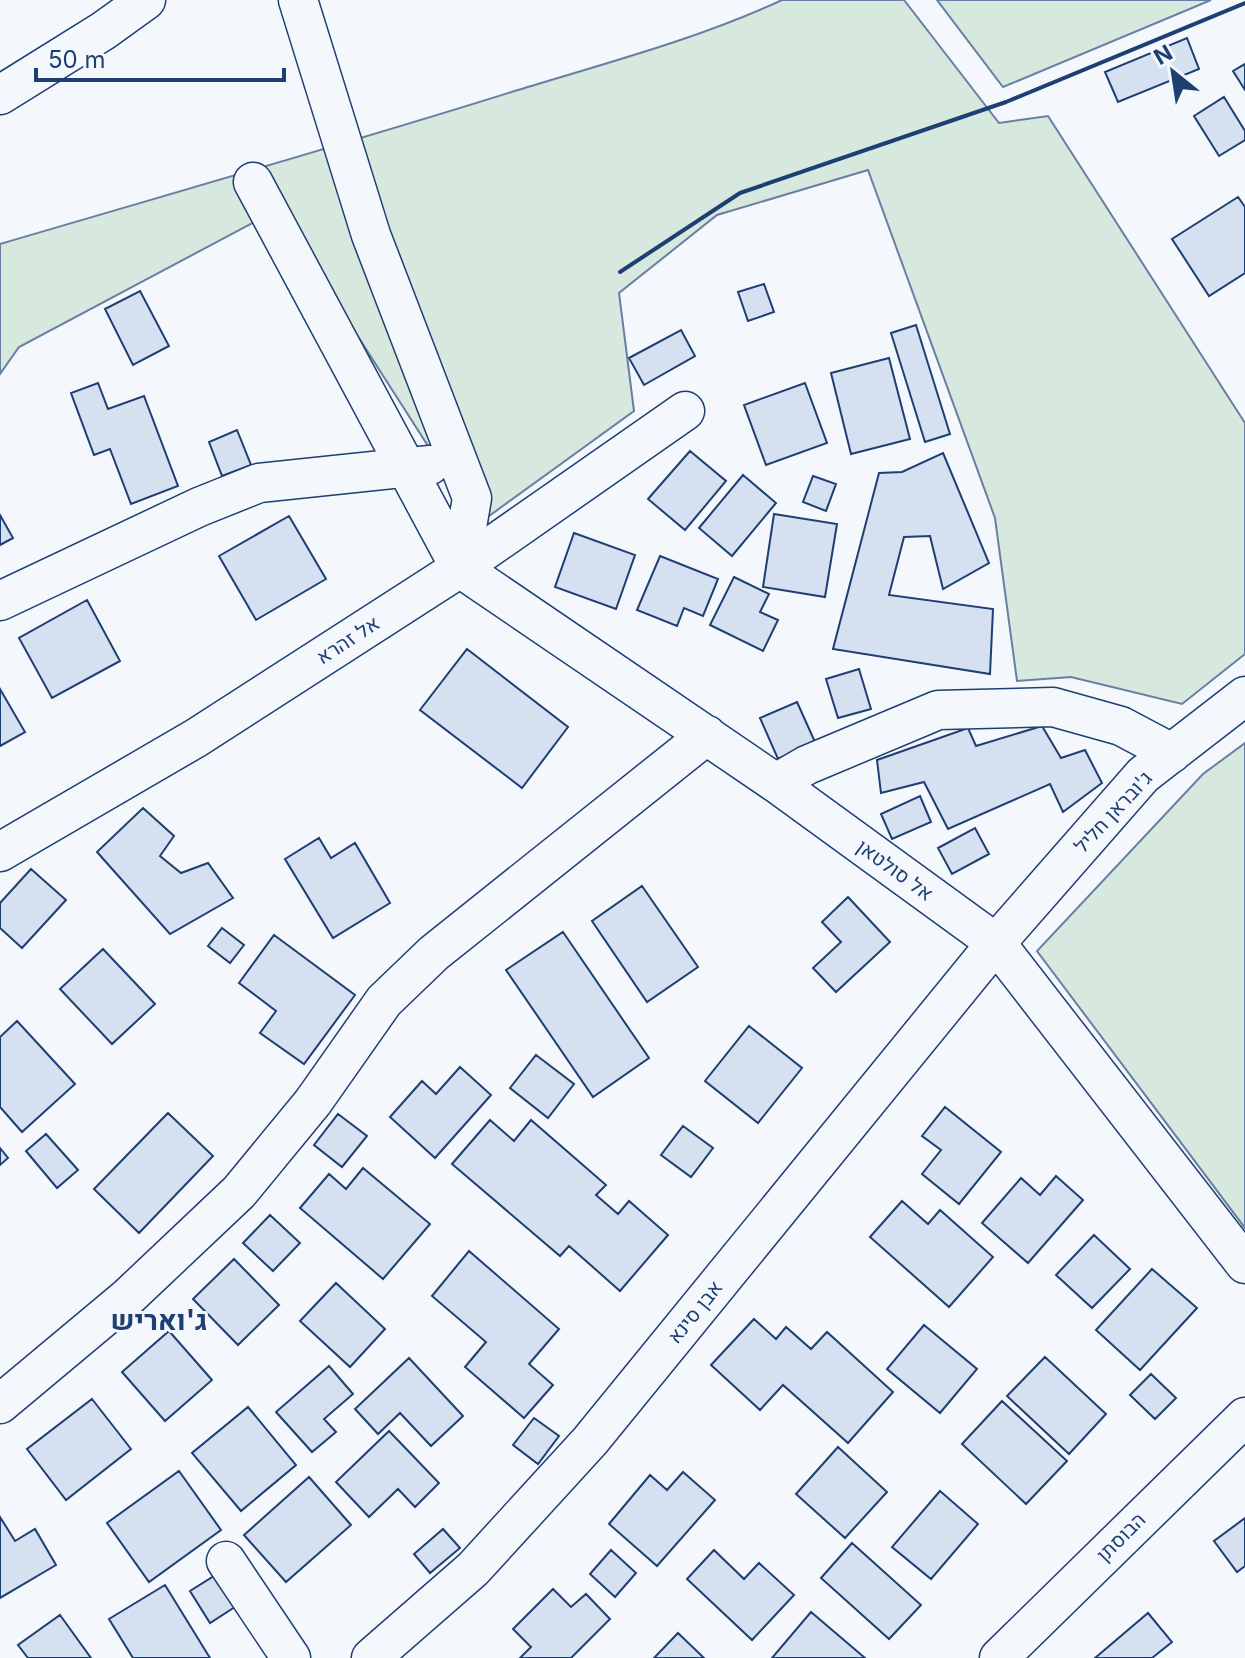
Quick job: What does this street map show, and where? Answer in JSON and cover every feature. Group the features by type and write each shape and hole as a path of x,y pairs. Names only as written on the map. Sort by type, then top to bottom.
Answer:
{"street":[{"path":"0,95 103,31 146,0"},
{"path":"298,0 371,235 472,498 460,568"},
{"path":"253,182 460,568"},
{"name":"אל זהרא","path":"0,852 196,738 460,568 685,411"},
{"path":"0,601 199,507 259,483 459,462"},
{"name":"אל סולטאן","path":"460,568 776,783 996,943 1245,1264"},
{"name":"ג'ובראן חליל","path":"996,943 1143,775 1245,696"},
{"path":"776,783 807,765 938,710 1053,707 1121,726 1172,753"},
{"path":"0,1404 128,1297 239,1192 313,1102 384,1001 434,953 707,735"},
{"name":"אבן סינא","path":"371,1658 473,1569 590,1441 996,943"},
{"name":"הבוסתן","path":"999,1658 1245,1417"},
{"path":"226,1561 291,1658"}],"shaded area":[{"path":"782,0 904,0 999,123 1048,116 1245,423 1245,654 1182,704 1071,677 1017,681 995,518 868,170 717,215 619,293 634,411 478,524 277,210 19,347 0,374 0,244 618,60 718,27"},
{"path":"937,0 1211,0 1003,87"},
{"path":"1245,743 1245,1228 1037,951 1203,774"}],"building":[{"path":"1187,38 1199,69 1118,102 1105,72"},
{"path":"1245,64 1245,90 1233,71"},
{"path":"1224,97 1245,131 1245,140 1219,156 1194,116"},
{"path":"1238,197 1245,207 1245,273 1209,296 1172,239"},
{"path":"764,284 774,312 748,321 738,292"},
{"path":"140,291 169,346 133,365 105,309"},
{"path":"916,325 950,434 925,442 891,333"},
{"path":"681,330 695,356 644,385 629,358"},
{"path":"889,358 910,439 851,454 831,373"},
{"path":"98,383 108,409 144,396 178,486 131,504 110,449 94,455 71,393"},
{"path":"805,383 827,443 766,465 744,405"},
{"path":"237,430 251,465 222,476 209,442"},
{"path":"690,451 726,481 685,530 648,499"},
{"path":"943,453 989,563 943,589 930,536 904,537 889,595 993,609 990,674 833,649 879,473 902,472"},
{"path":"743,475 776,503 732,556 699,528"},
{"path":"813,476 836,484 826,511 803,502"},
{"path":"774,514 837,524 825,597 763,587"},
{"path":"0,515 13,538 0,545"},
{"path":"289,516 326,579 256,620 219,556"},
{"path":"574,533 635,555 616,609 555,587"},
{"path":"660,556 718,579 703,616 684,608 677,626 637,610"},
{"path":"734,577 769,594 760,612 778,620 763,651 710,625"},
{"path":"87,600 120,661 52,698 19,638"},
{"path":"467,649 568,727 522,788 420,710"},
{"path":"859,669 871,709 838,718 826,679"},
{"path":"0,689 25,732 0,746"},
{"path":"797,702 815,742 778,759 760,718"},
{"path":"1042,726 1061,758 1085,750 1102,783 1063,812 1050,784 948,829 924,782 881,793 877,760 968,728 976,746"},
{"path":"920,796 931,822 892,839 881,814"},
{"path":"143,808 174,836 160,856 181,873 208,863 233,898 170,934 97,852"},
{"path":"975,828 989,854 952,874 938,848"},
{"path":"319,838 331,858 355,843 390,903 333,938 285,859"},
{"path":"31,869 66,900 22,948 0,928 0,903"},
{"path":"642,886 698,967 647,1002 592,921"},
{"path":"848,897 890,942 836,992 813,968 841,942 822,922"},
{"path":"222,928 244,945 230,963 208,946"},
{"path":"563,932 649,1058 593,1097 506,970"},
{"path":"274,935 355,995 304,1064 260,1033 276,1011 239,983"},
{"path":"103,949 155,1004 112,1044 60,989"},
{"path":"17,1021 75,1084 22,1132 0,1107 0,1037"},
{"path":"749,1026 802,1068 758,1123 705,1081"},
{"path":"536,1055 574,1084 548,1118 510,1088"},
{"path":"460,1067 491,1095 435,1158 390,1117 422,1081 436,1094"},
{"path":"945,1107 1001,1152 959,1204 922,1174 941,1150 922,1136"},
{"path":"168,1113 213,1156 139,1233 94,1189"},
{"path":"338,1114 367,1136 342,1167 314,1145"},
{"path":"490,1120 514,1141 531,1120 606,1185 596,1195 618,1214 629,1201 668,1235 620,1291 569,1246 560,1256 452,1164"},
{"path":"683,1126 713,1148 691,1177 661,1155"},
{"path":"46,1134 78,1170 57,1188 26,1151"},
{"path":"0,1148 8,1158 0,1165"},
{"path":"363,1168 430,1224 383,1279 300,1208 329,1174 346,1189"},
{"path":"1056,1176 1083,1200 1028,1263 982,1223 1021,1178 1040,1195"},
{"path":"902,1201 928,1224 940,1210 993,1257 949,1307 870,1237"},
{"path":"270,1215 300,1243 273,1271 243,1243"},
{"path":"1094,1235 1130,1269 1092,1308 1056,1275"},
{"path":"469,1251 559,1329 529,1364 553,1385 524,1418 465,1367 486,1342 432,1296"},
{"path":"234,1259 279,1305 238,1345 193,1299"},
{"path":"1152,1269 1197,1308 1140,1370 1096,1330"},
{"path":"336,1283 385,1329 350,1367 300,1321"},
{"path":"754,1319 776,1339 786,1327 811,1349 827,1332 893,1392 848,1443 783,1385 760,1410 711,1365"},
{"path":"924,1325 977,1369 940,1413 887,1369"},
{"path":"169,1331 212,1380 165,1421 122,1372"},
{"path":"1045,1357 1106,1414 1069,1454 1007,1396"},
{"path":"409,1358 463,1416 431,1446 400,1413 378,1434 355,1409"},
{"path":"329,1366 353,1394 324,1419 336,1432 312,1452 276,1412"},
{"path":"1151,1374 1176,1398 1155,1419 1130,1395"},
{"path":"92,1399 131,1449 66,1500 27,1449"},
{"path":"1002,1401 1067,1461 1026,1504 962,1444"},
{"path":"248,1407 296,1465 241,1511 192,1453"},
{"path":"534,1418 559,1436 538,1464 513,1445"},
{"path":"389,1431 439,1483 415,1507 398,1489 369,1517 336,1482"},
{"path":"838,1447 887,1492 845,1538 796,1494"},
{"path":"179,1471 221,1530 149,1582 107,1523"},
{"path":"683,1472 715,1500 657,1566 609,1524 650,1475 667,1490"},
{"path":"309,1477 351,1525 286,1582 244,1535"},
{"path":"940,1491 978,1524 931,1579 892,1547"},
{"path":"0,1517 15,1541 35,1529 56,1565 0,1598"},
{"path":"1245,1518 1245,1566 1237,1572 1214,1541"},
{"path":"443,1529 460,1548 430,1573 414,1554"},
{"path":"852,1543 921,1605 889,1639 821,1578"},
{"path":"611,1550 636,1573 615,1597 590,1574"},
{"path":"714,1550 744,1579 759,1563 794,1595 752,1640 687,1579"},
{"path":"222,1571 241,1603 210,1623 190,1591"},
{"path":"165,1585 210,1658 133,1658 109,1619"},
{"path":"553,1589 571,1607 586,1594 610,1619 571,1658 520,1658 531,1647 513,1629"},
{"path":"811,1612 865,1658 772,1658"},
{"path":"1148,1613 1172,1642 1152,1658 1095,1658"},
{"path":"60,1615 91,1658 28,1658 18,1645"},
{"path":"678,1633 704,1658 654,1658"}],"wall":[{"path":"620,272 740,193 1006,102 1245,3"}],"district":[{"name":"ג'ואריש","path":"159,1320"}]}
